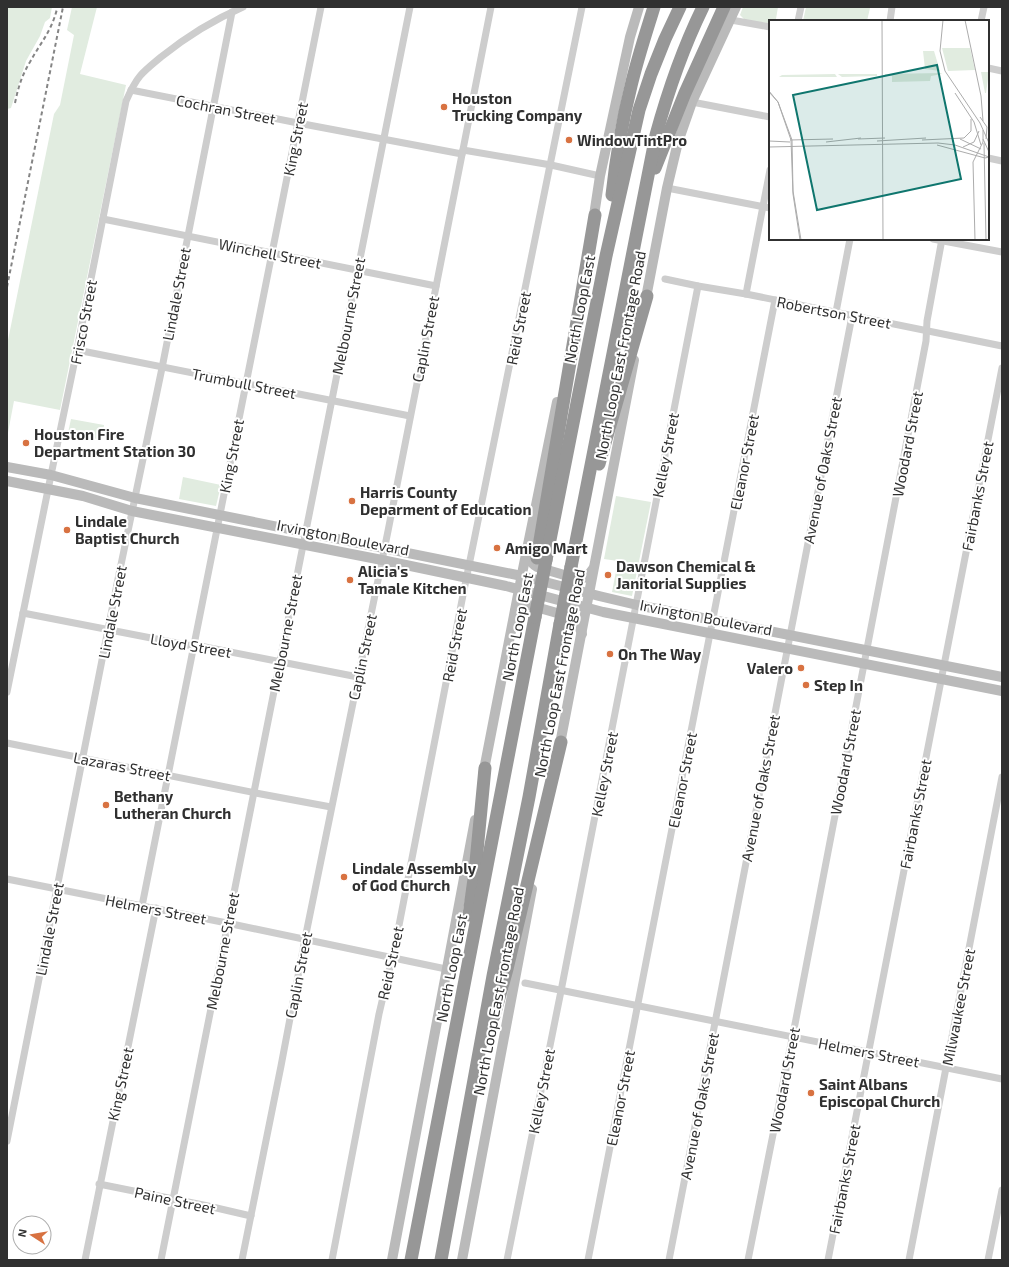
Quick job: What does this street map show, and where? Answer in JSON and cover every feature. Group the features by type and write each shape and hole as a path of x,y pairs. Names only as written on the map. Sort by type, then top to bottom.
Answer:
{"highway":[{"path":"606,256 616,157 623,120 631,86 654,7"},
{"name":"North Loop East","path":"411,1260 530,641 525,614 541,559 639,110 651,74 680,7"},
{"path":"441,1260 493,976 529,797 574,550 643,197 656,135 673,76 703,7"},
{"path":"643,197 685,93 725,15"},
{"path":"541,559 595,215"},
{"path":"574,550 647,296"},
{"path":"473,1091 507,969 561,742"},
{"path":"447,1070 475,872 485,768"}],"main road":[{"path":"525,614 519,589 595,215 600,176 630,37 639,7"},
{"name":"North Loop East Frontage Road","path":"462,1260 667,188 678,142 725,15 736,7"},
{"name":"Irvington Boulevard","path":"7,467 50,475 135,498 470,565 522,576 589,594 1002,678"},
{"path":"20,484 23,470"},
{"name":"Irvington Boulevard","path":"7,481 83,496 132,511 382,560 519,589 603,612 1002,692"},
{"path":"528,547 529,558 532,565 578,579 583,579 588,576 594,566"},
{"path":"392,1260 485,768 525,614 525,605 571,617 576,620 582,634"}],"street":[{"name":"Frisco Street","path":"7,692 50,475 77,350 123,113 131,90 148,68 168,51 210,23 243,7"},
{"name":"King Street","path":"142,906 321,7"},
{"name":"Melbourne Street","path":"161,1260 302,544 306,531 410,7"},
{"name":"Caplin Street","path":"242,1260 491,7"},
{"name":"Reid Street","path":"332,1260 366,1081 582,7"},
{"path":"798,20 801,7"},
{"path":"890,20 892,7"},
{"path":"981,20 984,7"},
{"name":"Lindale Street","path":"7,1141 232,12"},
{"path":"725,15 769,27"},
{"path":"989,68 1002,71"},
{"name":"Cochran Street","path":"131,90 383,140 551,165 600,176"},
{"path":"692,102 769,117"},
{"path":"989,158 1002,161"},
{"path":"746,294 766,207 769,179"},
{"path":"667,188 766,207"},
{"name":"Winchell Street","path":"103,219 436,286"},
{"path":"836,312 850,240"},
{"path":"942,240 1002,252"},
{"name":"Woodard Street","path":"748,1260 926,341 927,321 942,240"},
{"name":"Robertson Street","path":"665,279 1002,346"},
{"name":"Kelley Street","path":"507,1260 637,604 698,286"},
{"name":"Eleanor Street","path":"588,1260 775,300"},
{"name":"Avenue of Oaks Street","path":"669,1260 852,316"},
{"name":"Trumbull Street","path":"77,350 410,416"},
{"name":"Fairbanks Street","path":"828,1260 1002,368"},
{"name":"Lloyd Street","path":"23,613 358,677"},
{"name":"Lazaras Street","path":"7,742 331,807"},
{"name":"Milwaukee Street","path":"909,1260 1002,777"},
{"name":"Helmers Street","path":"7,879 57,890 227,922 446,969"},
{"name":"King Street","path":"85,1260 99,1184 156,908"},
{"name":"Helmers Street","path":"525,983 1002,1079"},
{"name":"Paine Street","path":"99,1184 251,1216"},
{"path":"988,1260 1002,1190"}],"shaded area":[{"path":"7,7 52,7 50,18 45,22 40,36 26,61 11,108 7,109"},
{"path":"72,7 97,7 80,74 126,85 60,410 14,401 7,438 7,345 54,114 60,105 74,35 67,30"},
{"path":"743,7 778,7 776,19 780,20 769,20 769,25 745,20 740,15"},
{"path":"806,7 870,8 867,20 803,20"},
{"path":"71,419 104,425 102,440 68,433"},
{"path":"183,477 221,485 216,506 179,499"},
{"path":"616,496 651,502 632,596 612,592 618,561 604,559"}],"railway":[{"path":"7,287 63,7"},
{"path":"15,103 25,72 49,31 57,9"}],"place":[{"name":"Houston Trucking Company","path":"444,107"},
{"name":"WindowTintPro","path":"569,140"},
{"name":"Houston Fire Department Station 30","path":"26,443"},
{"name":"Harris County Deparment of Education","path":"352,501"},
{"name":"Lindale Baptist Church","path":"67,530"},
{"name":"Amigo Mart","path":"497,548"},
{"name":"Dawson Chemical & Janitorial Supplies","path":"608,575"},
{"name":"Alicia's Tamale Kitchen","path":"350,580"},
{"name":"On The Way","path":"610,654"},
{"name":"Valero","path":"801,668"},
{"name":"Step In","path":"806,685"},
{"name":"Bethany Lutheran Church","path":"106,805"},
{"name":"Lindale Assembly of God Church","path":"344,877"},
{"name":"Saint Albans Episcopal Church","path":"811,1093"}]}
